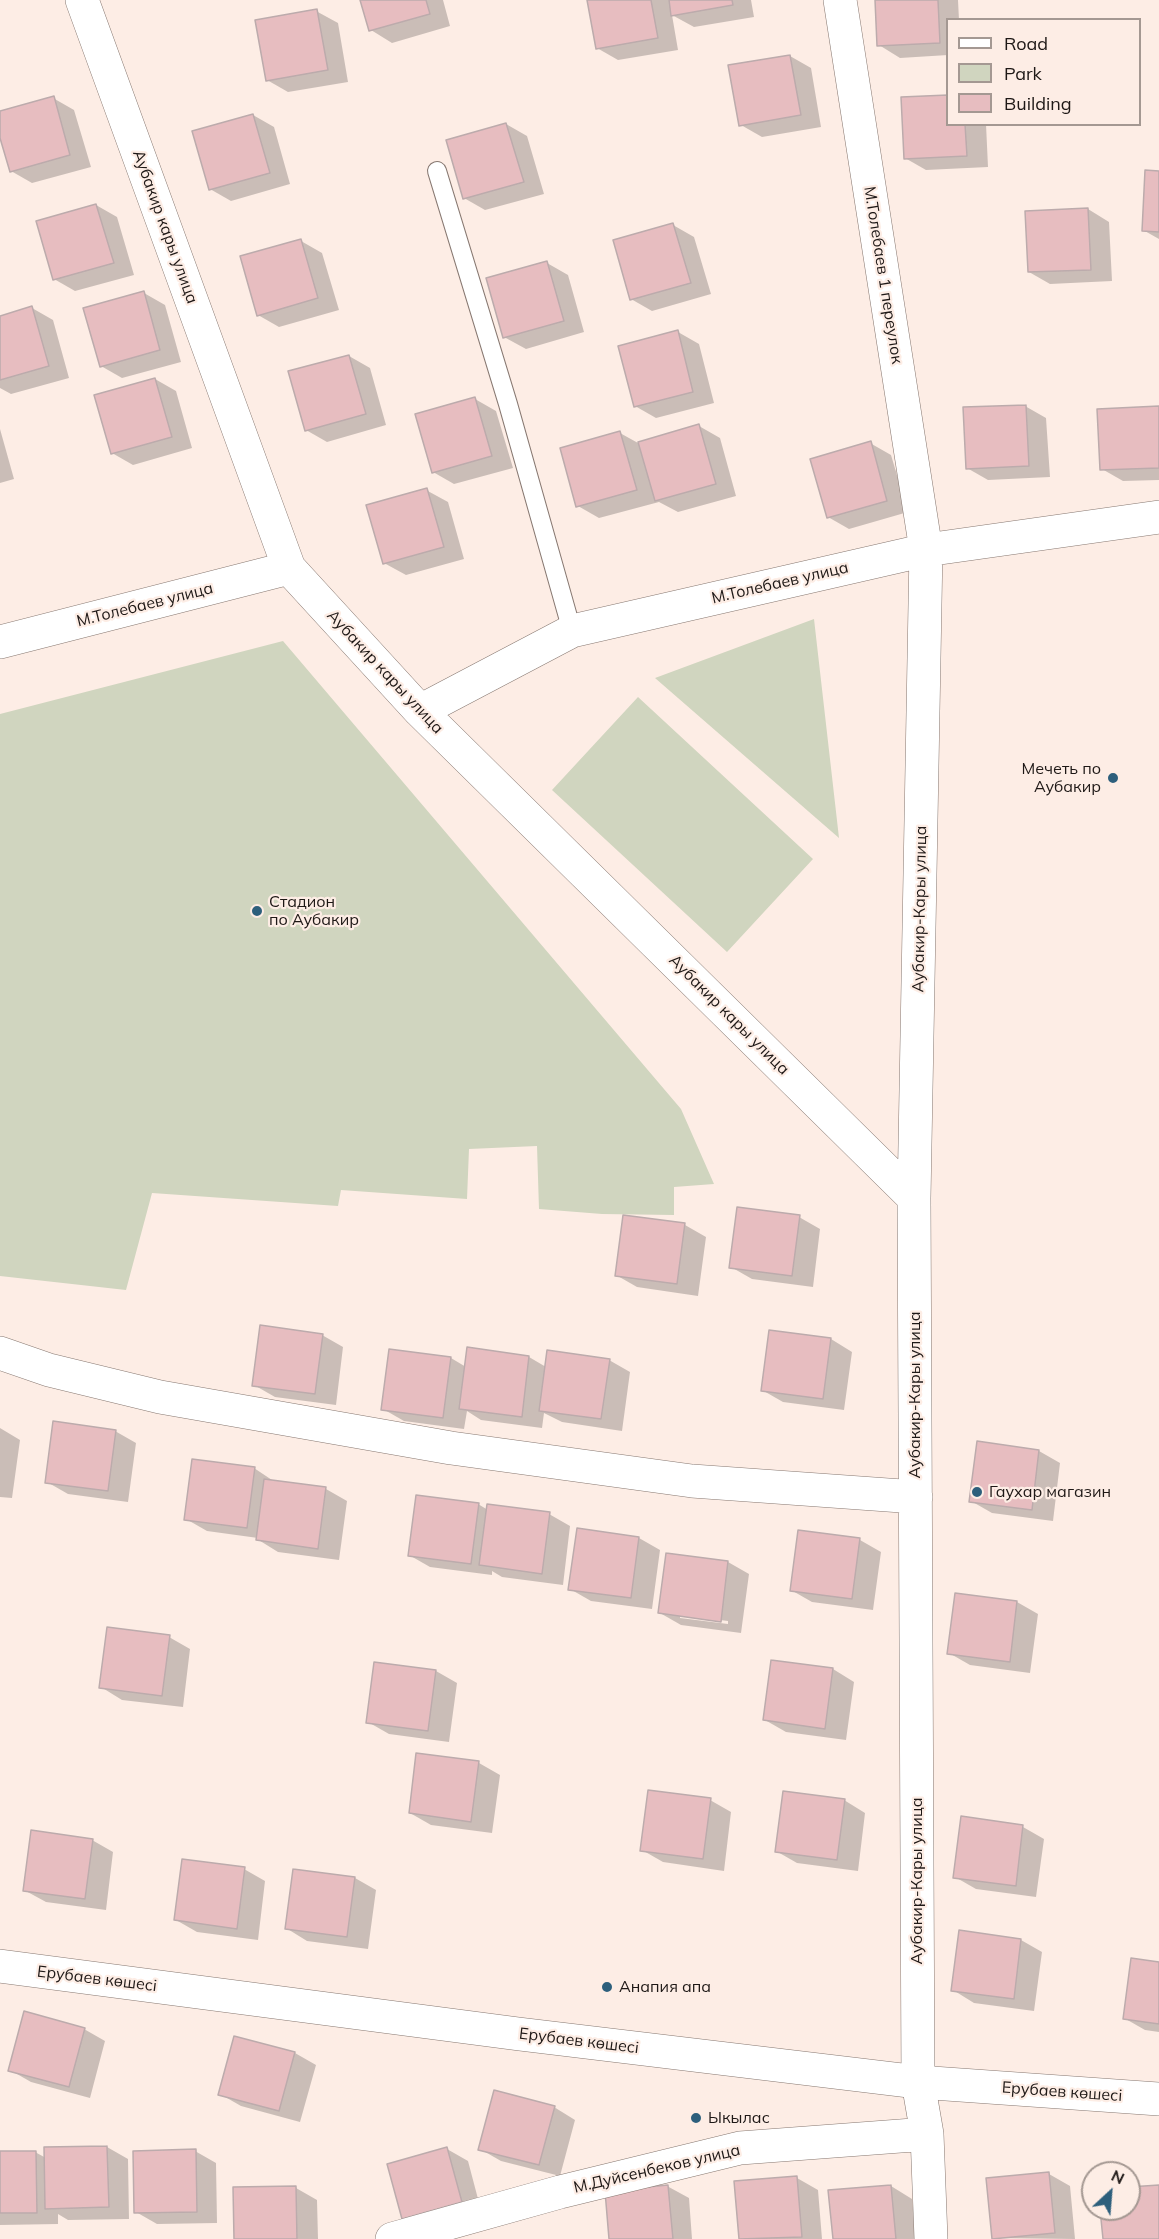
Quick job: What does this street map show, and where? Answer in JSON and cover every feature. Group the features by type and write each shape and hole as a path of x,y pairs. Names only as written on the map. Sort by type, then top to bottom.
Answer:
{"street":[{"name":"Аубакир кары улица","path":"82,0 289,568 420,711 914,1198"},
{"name":"М.Толебаев 1 переулок","path":"840,0 926,550"},
{"name":"М.Толебаев улица","path":"420,711 572,631 926,550 1159,518"},
{"name":"Аубакир-Кары улица","path":"926,550 914,1198 918,2082 927,2134 931,2239"},
{"name":"М.Толебаев улица","path":"0,642 289,568"},
{"path":"0,1353 49,1370 160,1397 451,1448 692,1481 916,1497"},
{"name":"Ерубаев көшесі","path":"0,1966 519,2034 918,2082 1159,2100"},
{"name":"М.Дуйсенбеков улица","path":"392,2239 560,2192 740,2148 927,2134"}],"lane":[{"path":"437,171 508,404 572,631"}],"green space":[{"path":"814,619 839,838 655,678"},
{"name":"Стадион по Аубакир","path":"283,641 681,1109 714,1184 674,1187 674,1215 602,1214 539,1209 537,1146 469,1149 467,1199 341,1190 338,1206 152,1193 126,1290 0,1276 0,714"},
{"path":"638,697 813,859 727,952 552,790"}],"building":[{"path":"360,0 426,0 430,14 369,31"},
{"path":"587,0 651,0 658,38 596,49"},
{"path":"669,0 732,0 733,5 671,16"},
{"path":"875,0 938,0 940,43 877,46"},
{"path":"317,9 328,70 266,81 255,20"},
{"path":"790,55 801,115 739,126 728,65"},
{"path":"946,95 946,126 965,126 967,156 904,159 901,97"},
{"path":"54,96 70,155 10,172 0,138 0,111"},
{"path":"253,114 270,173 209,190 192,131"},
{"path":"506,123 524,182 463,199 446,140"},
{"path":"1145,170 1159,171 1159,232 1142,231"},
{"path":"96,204 114,263 53,280 36,221"},
{"path":"1088,208 1091,270 1028,272 1025,211"},
{"path":"673,223 691,283 630,300 613,240"},
{"path":"301,239 318,298 257,316 240,256"},
{"path":"547,261 564,321 503,338 486,278"},
{"path":"144,291 160,350 100,367 83,308"},
{"path":"32,306 49,366 0,380 0,316"},
{"path":"678,330 693,392 634,407 618,346"},
{"path":"349,355 366,414 305,431 288,371"},
{"path":"155,378 172,437 111,454 94,395"},
{"path":"475,397 492,456 432,473 415,414"},
{"path":"1026,405 1029,466 966,469 963,407"},
{"path":"1159,406 1159,468 1100,470 1097,409"},
{"path":"699,424 716,484 655,501 638,442"},
{"path":"620,431 637,490 576,507 560,448"},
{"path":"871,441 887,501 827,518 810,459"},
{"path":"427,488 444,547 383,564 366,505"},
{"path":"737,1207 800,1215 792,1276 729,1268"},
{"path":"623,1215 685,1223 677,1284 615,1276"},
{"path":"260,1325 323,1334 315,1394 252,1386"},
{"path":"769,1330 831,1338 823,1399 761,1391"},
{"path":"467,1347 529,1356 522,1417 459,1409"},
{"path":"389,1349 451,1357 443,1418 381,1410"},
{"path":"547,1350 610,1359 601,1419 539,1411"},
{"path":"53,1421 116,1430 108,1491 45,1483"},
{"path":"977,1441 1039,1450 1032,1510 969,1502"},
{"path":"192,1459 255,1467 247,1528 184,1520"},
{"path":"264,1479 326,1487 318,1549 256,1540"},
{"path":"416,1495 479,1503 471,1564 408,1556"},
{"path":"487,1504 550,1512 542,1574 479,1565"},
{"path":"577,1528 639,1537 631,1598 568,1590"},
{"path":"798,1530 860,1538 852,1599 790,1591"},
{"path":"666,1553 728,1561 721,1622 658,1613"},
{"path":"955,1593 1017,1601 1010,1662 947,1654"},
{"path":"107,1627 170,1635 162,1696 99,1688"},
{"path":"771,1660 833,1668 825,1729 763,1720"},
{"path":"374,1662 436,1670 428,1731 366,1723"},
{"path":"416,1753 479,1761 471,1822 409,1813"},
{"path":"648,1790 711,1798 703,1859 640,1851"},
{"path":"783,1791 845,1799 837,1860 775,1852"},
{"path":"961,1816 1023,1825 1016,1886 953,1878"},
{"path":"31,1830 93,1839 85,1899 23,1891"},
{"path":"182,1859 245,1867 237,1929 174,1920"},
{"path":"293,1869 355,1877 347,1937 285,1929"},
{"path":"959,1930 1021,1939 1014,1999 951,1991"},
{"path":"1131,1958 1159,1962 1159,2024 1123,2019"},
{"path":"24,2011 85,2028 69,2087 8,2071"},
{"path":"234,2036 295,2052 279,2111 218,2095"},
{"path":"494,2090 555,2106 539,2165 478,2150"},
{"path":"107,2146 109,2207 45,2209 44,2147"},
{"path":"447,2147 462,2202 402,2219 387,2164"},
{"path":"196,2149 197,2212 134,2213 133,2151"},
{"path":"0,2151 36,2151 37,2213 0,2213"},
{"path":"1049,2172 1055,2233 992,2239 986,2178"},
{"path":"797,2176 802,2237 739,2239 734,2181"},
{"path":"668,2185 673,2239 609,2239 605,2191"},
{"path":"891,2185 896,2239 833,2239 828,2190"},
{"path":"1159,2185 1159,2239 1103,2239 1101,2221 1141,2221 1141,2186"},
{"path":"296,2186 297,2239 234,2239 233,2187"}],"place":[{"name":"Мечеть по Аубакир","path":"1113,778"},
{"name":"Стадион по Аубакир","path":"257,911"},
{"name":"Гаухар магазин","path":"977,1492"},
{"name":"Анапия апа","path":"607,1987"},
{"name":"Ыкылас","path":"696,2118"}]}
